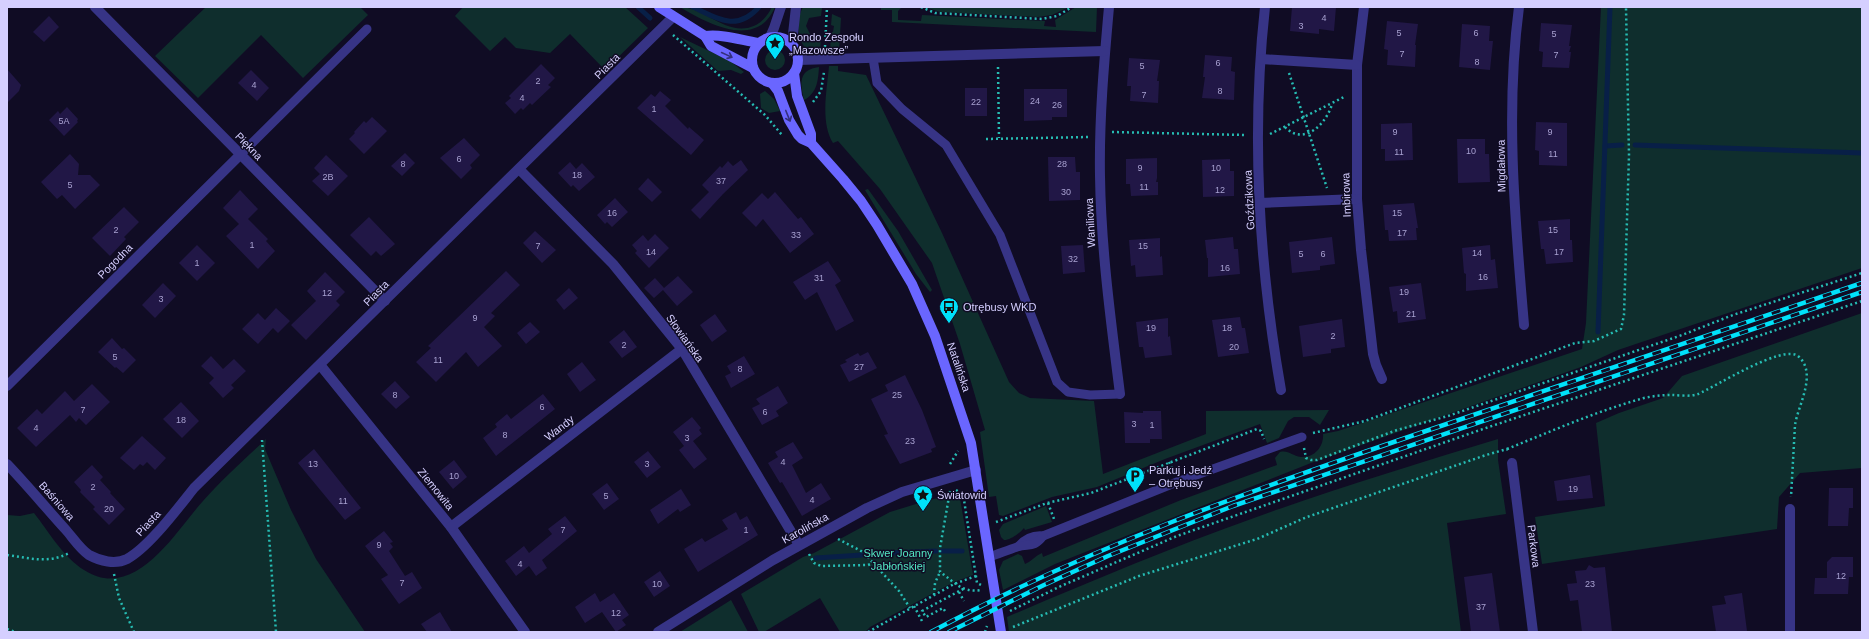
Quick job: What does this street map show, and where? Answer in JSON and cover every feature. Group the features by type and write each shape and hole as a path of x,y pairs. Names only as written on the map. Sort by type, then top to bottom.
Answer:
{"main road":[{"path":"659,7 705,36 711,46 753,68 762,79 772,83 784,81 794,73"},
{"path":"705,36 714,35 731,37 758,43"},
{"path":"753,68 752,55 758,43 770,37 782,37 792,43 798,60 794,73 797,96 811,134 811,143"},
{"name":"Natalińska","path":"772,83 778,91 794,130 802,139 811,143 862,201 912,284 935,336 968,430 976,470 1001,630"}],"street":[{"name":"Piękna","path":"95,7 385,301"},
{"path":"770,37 781,7"},
{"path":"792,43 796,7"},
{"name":"Waniliowa","path":"1109,7 1105,51 1100,149 1100,185 1103,244 1120,394"},
{"name":"Goździkowa","path":"1265,7 1261,59 1259,135 1260,203 1267,289 1281,390"},
{"name":"Imbirowa","path":"1364,7 1357,65 1357,199 1361,250 1373,354 1382,379"},
{"name":"Migdałowa","path":"1519,7 1512,90 1512,148 1513,193 1524,325"},
{"name":"Piasta","path":"88,554 114,562 127,559 136,553 161,528 194,488 321,366 673,17"},
{"path":"798,60 1105,51"},
{"path":"1261,59 1357,65"},
{"name":"Pogodna","path":"7,386 241,154"},
{"name":"Słowiańska","path":"519,169 613,264 682,349 801,544"},
{"path":"1260,203 1357,199"},
{"name":"Wandy","path":"451,527 682,349"},
{"name":"Ziemowita","path":"321,366 451,527 526,632"},
{"name":"Parkowa","path":"1512,463 1533,632"},
{"name":"Baśniowa","path":"7,464 88,554"},
{"name":"Karolińska","path":"658,632 801,544 894,494 976,470"},
{"path":"1790,509 1790,632"}],"lane":[{"path":"241,154 367,29"},
{"path":"873,58 877,83 902,109 946,145 1000,235 1057,382 1068,392 1090,395 1120,394"},
{"path":"989,557 1019,546 1027,547 1039,542 1043,536 1177,482 1302,437"}],"path":[{"path":"921,7 934,13 1042,19 1057,16 1072,7"},
{"path":"1626,7 1629,155"},
{"path":"664,26 774,123"},
{"path":"998,62 999,138"},
{"path":"1288,69 1328,192"},
{"path":"808,106 819,94 823,83"},
{"path":"1268,136 1348,95"},
{"path":"1284,127 1295,134 1308,133 1322,124 1330,112 1332,103"},
{"path":"1109,133 1250,135"},
{"path":"986,139 1093,137"},
{"path":"1302,437 1306,458 1317,460 1397,430 1448,416 1682,335 1733,314 1862,272"},
{"path":"999,616 1061,586 1177,536 1480,430 1862,301"},
{"path":"1001,630 1012,628 1139,576 1257,539 1308,517 1507,449 1626,403 1652,396 1696,395 1759,363 1790,354 1796,355 1804,362 1806,372 1803,400 1794,424 1790,509"},
{"path":"261,423 276,632"},
{"path":"996,522 1048,503 1091,493 1257,429 1261,431 1268,449"},
{"path":"948,465 956,457 959,448"},
{"path":"1507,449 1512,463"},
{"path":"934,595 935,583 940,572 940,548 950,489 959,491 963,496 971,540 971,551"},
{"path":"995,516 996,530"},
{"path":"838,539 863,552 898,591 910,608"},
{"path":"801,544 814,562 821,566 868,565 873,563"},
{"path":"7,555 40,560 53,560 70,552"},
{"path":"940,572 954,584 975,591 984,589"},
{"path":"114,574 119,598 134,632"},
{"path":"868,632 954,584 976,576"},
{"path":"945,611 943,608 926,617 922,611 965,588"},
{"path":"959,592 964,601"},
{"path":"914,606 923,623"},
{"path":"7,629 14,632"}],"green space":[{"path":"206,7 360,7 368,15 303,78 261,35 198,98 155,56"},
{"path":"463,7 625,7 648,28 605,70 570,34 550,53 516,48 505,37 490,51 455,16"},
{"path":"680,7 690,8 736,28 746,28 759,23 765,18 772,7 775,7 767,20 756,28 731,30 704,20"},
{"path":"803,7 822,8 821,16 809,18 806,26 810,34 821,36 820,54 812,53 806,49 802,43 798,29 800,14"},
{"path":"841,7 902,7 898,11 898,20 921,21 922,15 1045,21 1044,26 1056,27 1055,20 1076,7 1097,7 1096,32 892,22 892,10 881,10 881,8"},
{"path":"925,7 1069,7 1052,15 1038,17 940,12"},
{"path":"1601,7 1862,7 1862,268 1618,350 1581,367 1311,463 1055,564 1003,590 999,570 1003,561 1018,554 1022,556 1025,564 1042,553 1043,557 1181,500 1277,465 1275,458 1280,452 1286,452 1301,457 1310,456 1320,447 1323,434 1338,431 1582,349 1586,323"},
{"path":"832,14 841,18 839,52 830,53 831,32 833,32 834,26 831,25"},
{"path":"680,37 730,61 744,72 741,74 731,70 718,71"},
{"path":"775,50 782,53 785,60 782,67 775,70 768,67 765,60 768,53"},
{"path":"829,66 838,66 838,71 866,75 942,233 1009,382 1019,393 1030,398 1094,401 1103,474 1206,434 1206,411 1329,410 1320,425 1309,417 1294,417 1288,421 1279,438 1267,443 1260,424 1165,459 1097,487 1052,497 1003,516 999,515 996,496 989,497 980,432 985,430 960,344 932,263 880,189 838,141 833,143 829,135 825,116"},
{"path":"819,67 816,86 812,94 804,100 801,83 802,78 807,71"},
{"path":"765,91 774,99 780,111 769,113 761,108 760,94"},
{"path":"868,189 898,231 932,290 930,292 916,274 865,190"},
{"path":"1862,313 1862,468 1800,473 1779,497 1777,529 1542,564 1535,517 1605,506 1596,423 1619,413 1663,398 1682,376"},
{"path":"266,439 265,449 291,510 316,559 365,632 7,632 7,515 20,516 34,513 57,544 76,565 103,578 120,578 137,571 152,560 210,493"},
{"path":"1498,439 1498,460 1506,514 1447,523 1461,632 1009,632 1007,617 1161,553 1284,507"},
{"name":"Skwer Joanny Jabłońskiej","path":"957,494 960,498 973,575 954,582 870,627 865,632 840,632 820,598 764,632 759,632 741,594 803,557 814,553 890,512 929,500"},
{"path":"1046,506 1052,522 1025,530 1024,528 1016,536 1007,540 1004,540 1001,537 999,530 1003,524"},
{"path":"731,600 748,632 680,632"}],"building":[{"path":"1292,7 1336,7 1334,31 1319,29 1319,34 1290,31"},
{"path":"49,16 59,27 44,42 33,32"},
{"path":"1387,21 1418,24 1415,45 1415,67 1387,65 1388,50 1384,49"},
{"path":"1541,23 1572,25 1569,46 1571,46 1569,52 1571,52 1569,68 1542,67 1543,52 1539,51"},
{"path":"1462,24 1490,26 1489,41 1493,41 1490,70 1459,67"},
{"path":"1205,55 1232,57 1231,71 1235,72 1234,100 1202,98 1205,77 1203,77"},
{"path":"1129,58 1160,60 1157,81 1159,81 1158,103 1130,101 1131,86 1127,86"},
{"path":"541,64 555,78 548,85 551,87 532,105 530,103 523,110 521,108 515,114 505,103 511,98 509,96"},
{"path":"7,69 21,85 19,91 7,103"},
{"path":"251,70 269,88 257,101 238,83"},
{"path":"965,88 987,88 987,116 965,116"},
{"path":"1024,89 1067,89 1067,117 1052,117 1052,120 1024,121"},
{"path":"660,91 671,100 665,106 688,129 689,127 704,140 691,155 637,108 651,94 655,97"},
{"path":"67,107 78,119 78,122 64,136 49,120 58,111 60,114"},
{"path":"372,117 387,131 364,154 349,139 364,121 366,123"},
{"path":"1536,122 1567,123 1567,166 1539,165 1539,151 1535,150"},
{"path":"1412,123 1413,160 1385,161 1385,149 1381,149 1381,124"},
{"path":"464,138 480,155 470,165 472,168 461,179 440,158"},
{"path":"1457,139 1485,139 1485,154 1489,154 1490,182 1458,183"},
{"path":"405,153 415,163 402,176 391,166"},
{"path":"70,154 79,164 78,175 90,175 100,185 75,209 62,195 57,199 41,182"},
{"path":"326,155 348,176 328,196 312,181 320,174 314,168"},
{"path":"1048,157 1075,157 1076,172 1080,172 1080,200 1049,201"},
{"path":"1157,158 1156,182 1158,182 1158,195 1131,196 1130,184 1126,184 1126,159"},
{"path":"1230,159 1230,171 1234,171 1234,196 1203,197 1202,160"},
{"path":"741,160 748,170 700,219 691,210 709,192 702,185 720,166 722,168 728,161 733,166"},
{"path":"570,162 576,169 582,163 595,177 579,191 573,185 571,187 558,173"},
{"path":"648,178 662,192 652,202 638,189"},
{"path":"240,190 258,209 248,219 268,239 266,241 275,251 258,269 226,236 239,224 223,208"},
{"path":"775,192 798,219 801,217 814,234 790,253 763,219 756,227 742,213 762,193 768,199"},
{"path":"615,198 628,212 612,227 607,222 605,224 597,215"},
{"path":"1414,203 1418,228 1416,228 1417,240 1389,241 1388,230 1385,230 1383,205"},
{"path":"124,207 139,222 124,237 126,239 110,256 92,238"},
{"path":"369,217 395,244 381,256 376,251 371,256 350,235"},
{"path":"1570,219 1570,240 1572,240 1573,262 1546,264 1544,249 1541,249 1538,221"},
{"path":"535,231 556,250 542,263 523,243"},
{"path":"655,234 669,248 649,268 635,253 637,251 632,245 643,235 648,241"},
{"path":"1233,237 1234,249 1238,249 1240,274 1208,277 1208,258 1205,240"},
{"path":"1332,237 1335,264 1320,266 1320,270 1292,273 1289,242"},
{"path":"1160,238 1160,257 1162,256 1163,275 1136,277 1135,265 1131,266 1129,240"},
{"path":"197,245 215,263 197,281 179,263"},
{"path":"1083,245 1085,272 1063,274 1061,246"},
{"path":"1490,245 1491,260 1495,259 1498,288 1466,291 1466,274 1464,273 1462,248"},
{"path":"828,261 841,281 835,285 854,321 836,331 817,292 805,300 793,282"},
{"path":"506,271 520,285 491,313 495,316 484,327 502,346 478,367 466,352 436,382 416,362 431,348 428,346"},
{"path":"325,272 345,292 336,301 340,305 306,340 291,325 316,301 307,291"},
{"path":"678,276 693,292 677,306 663,290 654,298 644,288 655,278 664,288"},
{"path":"163,283 176,296 155,318 142,305"},
{"path":"1421,283 1426,319 1398,323 1397,311 1393,312 1389,287"},
{"path":"569,288 578,298 564,310 556,300"},
{"path":"276,308 290,321 278,333 273,328 258,344 242,329 258,313 265,320"},
{"path":"715,314 727,331 712,342 700,325"},
{"path":"1240,317 1242,328 1245,328 1249,353 1218,357 1212,320"},
{"path":"1168,318 1168,337 1170,336 1172,355 1145,358 1143,347 1139,347 1136,322"},
{"path":"1342,319 1345,347 1331,349 1331,353 1303,357 1299,326"},
{"path":"530,322 540,332 526,344 517,333"},
{"path":"624,330 637,347 622,358 609,342"},
{"path":"112,338 122,349 124,348 136,360 123,373 116,367 115,368 98,352"},
{"path":"868,352 877,368 849,382 840,365 847,362 845,360 858,353 860,356"},
{"path":"211,356 223,369 234,359 246,371 231,385 234,388 223,398 209,383 214,378 201,366"},
{"path":"744,356 755,374 731,388 725,376 731,373 727,366"},
{"path":"582,362 596,380 580,392 567,374"},
{"path":"905,375 922,410 936,447 931,449 932,452 900,464 884,435 888,434 871,399 888,391 885,385"},
{"path":"395,381 410,397 396,409 381,394"},
{"path":"92,384 110,402 86,425 79,418 76,422 70,415 36,447 17,428 37,409 42,414 65,391 74,401"},
{"path":"778,386 788,403 776,411 779,416 762,425 752,408 760,404 756,399"},
{"path":"543,394 555,409 496,456 483,438 497,427 495,424 507,414 511,419"},
{"path":"181,402 199,421 182,438 163,419"},
{"path":"1143,411 1161,411 1162,439 1150,439 1150,443 1125,443 1124,412 1143,413"},
{"path":"692,417 701,428 699,430 702,434 693,441 707,459 694,469 679,450 684,446 673,432"},
{"path":"142,436 166,458 155,470 147,462 143,466 140,464 134,470 120,458"},
{"path":"793,442 803,458 792,465 806,493 821,483 831,499 802,516 782,482 780,483 768,463 778,457 775,452"},
{"path":"314,449 361,508 345,520 298,463"},
{"path":"648,451 661,467 647,478 634,462"},
{"path":"454,460 467,477 453,489 439,472"},
{"path":"92,465 103,477 100,480 125,509 109,525 93,509 95,507 80,492 81,490 74,482"},
{"path":"1590,475 1593,498 1557,501 1554,481"},
{"path":"607,483 619,499 604,510 592,494"},
{"path":"1829,488 1853,488 1853,508 1849,508 1848,526 1828,526"},
{"path":"681,489 691,505 680,512 678,509 658,524 650,510"},
{"path":"736,512 740,520 747,516 758,535 698,572 684,549 702,538 705,542 728,529 722,520"},
{"path":"565,516 577,531 542,560 547,568 536,576 529,566 516,576 505,561 524,546 529,553 552,534 548,529"},
{"path":"384,531 393,542 390,543 393,547 389,551 405,576 412,572 422,588 399,604 381,579 388,575 365,546"},
{"path":"1832,557 1853,557 1853,577 1849,577 1848,594 1814,594 1815,578 1827,578 1827,562"},
{"path":"1589,565 1594,568 1605,567 1612,632 1582,632 1578,600 1570,601 1567,584 1577,583 1575,571 1586,570"},
{"path":"660,571 670,586 654,597 644,582"},
{"path":"1492,573 1500,632 1471,632 1464,577"},
{"path":"595,593 600,602 614,593 629,615 622,620 626,625 616,632 602,612 585,623 575,607"},
{"path":"1742,593 1747,631 1716,632 1712,606 1726,604 1724,596"},
{"path":"440,612 452,632 427,632 421,624"}],"waterway":[{"path":"638,7 650,18"},
{"path":"693,7 711,16 727,21 743,19 751,15 759,7"},
{"path":"1598,332 1610,7"},
{"path":"1605,146 1622,145"},
{"path":"1635,145 1862,153"},
{"path":"868,554 936,551"},
{"path":"942,551 962,551"},
{"path":"816,558 862,555"}],"railway":[{"path":"931,632 1052,572 1236,497 1862,283"},
{"path":"949,632 1044,585 1108,556 1233,506 1862,292"}],"place":[{"name":"Rondo Zespołu „Mazowsze”","path":"775,60"},
{"name":"Otrębusy WKD","path":"949,324"},
{"name":"Parkuj i Jedź – Otrębusy","path":"1135,493"},
{"name":"Światowid","path":"923,512"}]}
